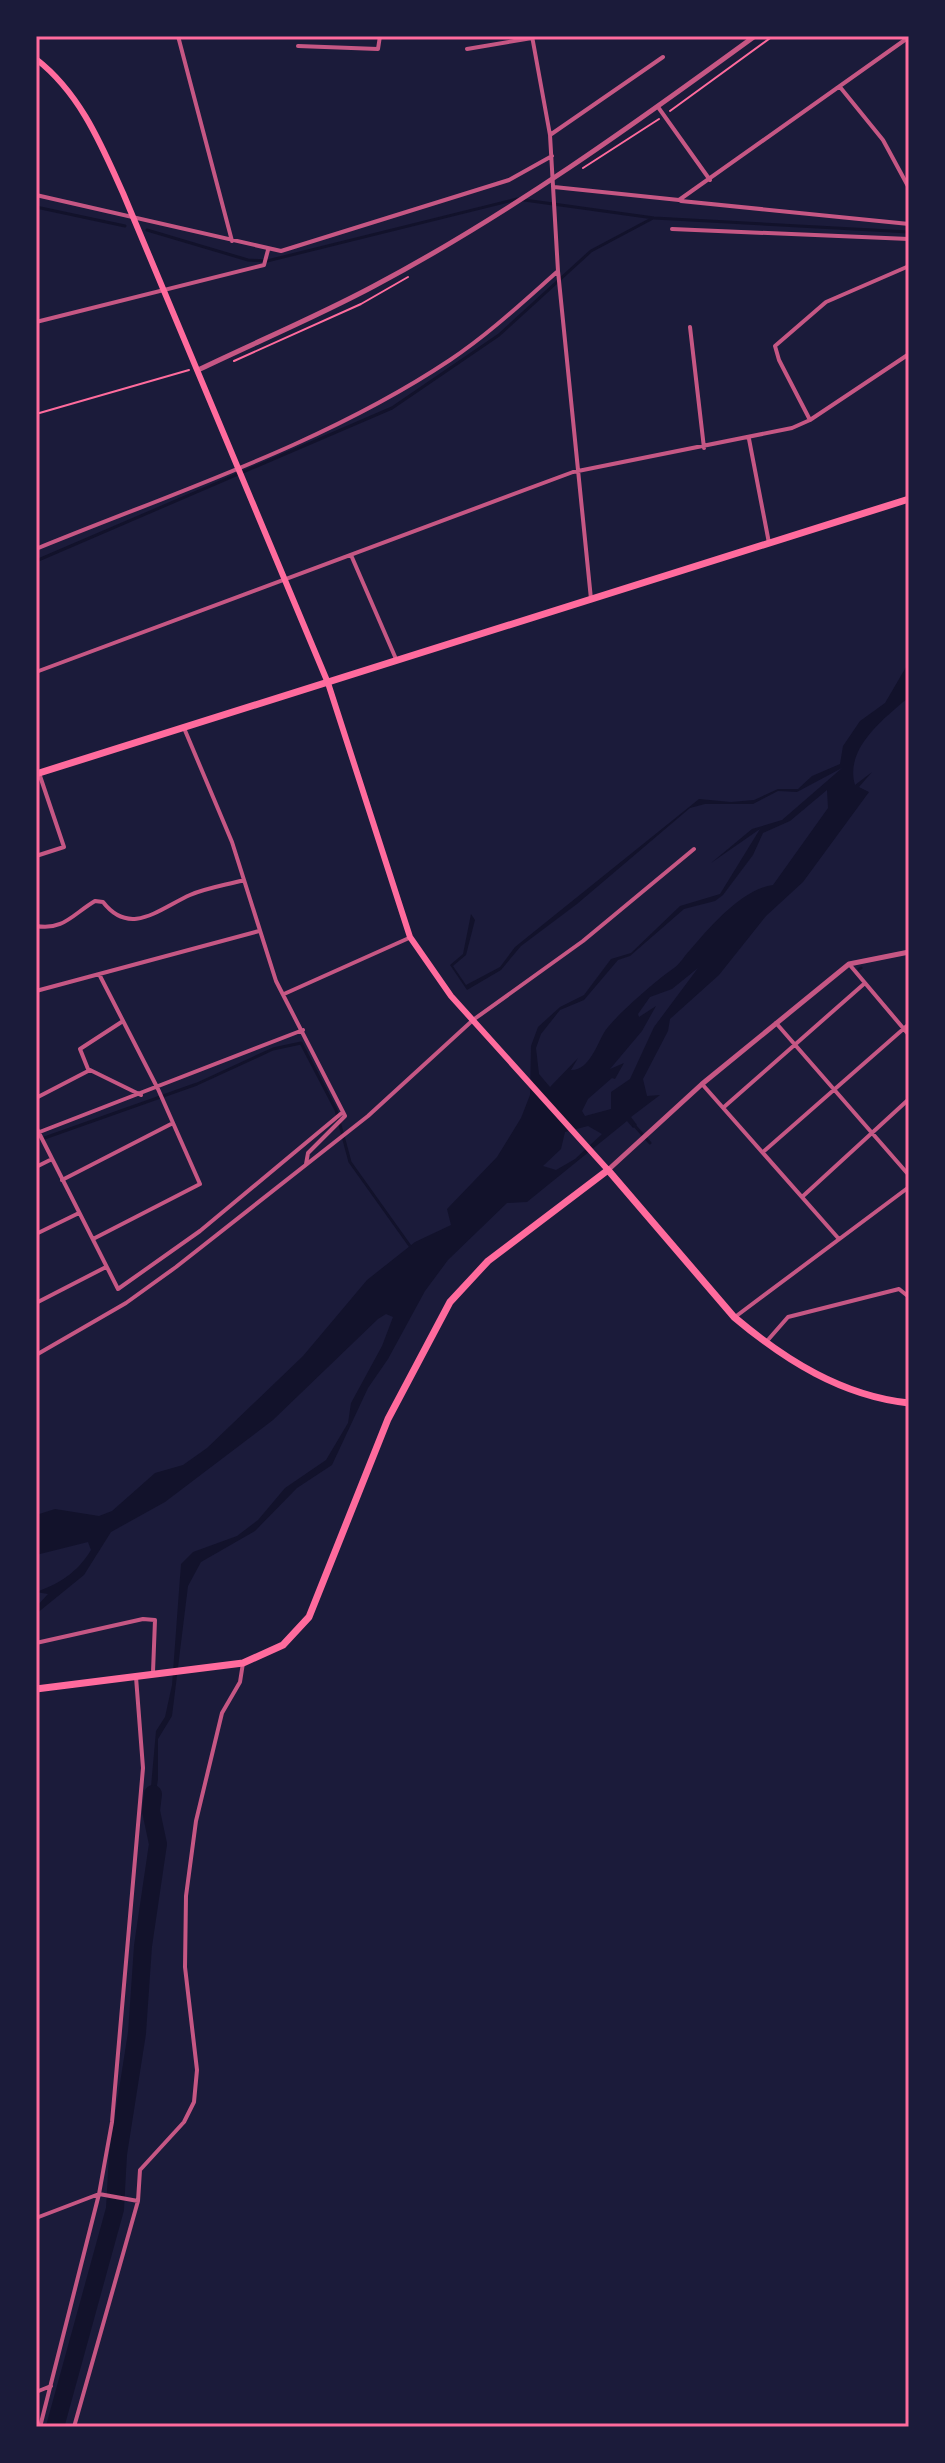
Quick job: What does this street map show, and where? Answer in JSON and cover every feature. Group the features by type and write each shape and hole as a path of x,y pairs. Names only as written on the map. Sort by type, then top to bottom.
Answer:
{"main road":[{"path":"36,59 54,73 97,134 134,218 328,683 410,937 436,976 473,1020 734,1317 794,1361 840,1386 874,1398 909,1403"},
{"path":"38,774 909,499"},
{"path":"36,1689 243,1663 283,1645 309,1617 388,1419 450,1302 488,1261 608,1170"}],"street":[{"path":"178,36 232,241"},
{"path":"298,46 378,49 380,36"},
{"path":"198,370 288,330 376,285 554,177 658,107 755,36"},
{"path":"467,49 532,37 550,135 558,273 591,599"},
{"path":"679,200 710,181 909,37"},
{"path":"550,135 663,57"},
{"path":"840,87 883,140 909,188"},
{"path":"658,107 710,181"},
{"path":"36,195 281,251 509,180 552,156"},
{"path":"554,187 909,224"},
{"path":"672,229 909,239"},
{"path":"36,322 264,265 268,250"},
{"path":"810,420 775,346 826,302 909,266"},
{"path":"36,549 319,433 390,397 452,359 558,273"},
{"path":"690,327 704,448"},
{"path":"36,672 580,471 749,439 810,420 909,354"},
{"path":"749,439 769,543"},
{"path":"351,555 397,660"},
{"path":"184,728 232,842 259,931 284,994 345,1116 308,1153 305,1166"},
{"path":"36,856 64,847 38,774"},
{"path":"36,1355 126,1303 305,1166 368,1116 473,1020 583,941 694,849"},
{"path":"36,926 52,929 61,926 95,901 103,902 111,912 127,919 144,921 193,894 244,880"},
{"path":"36,991 259,931"},
{"path":"284,994 410,937"},
{"path":"608,1170 702,1084 849,964 909,952"},
{"path":"849,964 909,1035"},
{"path":"93,1240 200,1184 158,1089 99,974"},
{"path":"724,1107 865,983"},
{"path":"123,1021 80,1049 90,1070 141,1095"},
{"path":"734,1317 909,1185 908,1171 776,1023"},
{"path":"763,1152 909,1024"},
{"path":"37,1133 158,1089 303,1030"},
{"path":"36,1098 90,1070"},
{"path":"702,1084 839,1239"},
{"path":"802,1197 909,1099"},
{"path":"36,1127 118,1289 200,1231 343,1112"},
{"path":"62,1180 173,1123"},
{"path":"36,1167 52,1159"},
{"path":"36,1234 79,1213"},
{"path":"36,1303 106,1267"},
{"path":"767,1341 788,1317 899,1289 909,1297"},
{"path":"36,1643 143,1619 155,1620 155,1675"},
{"path":"74,2427 136,2200 140,2170 184,2122 194,2102 197,2070 185,1967 186,1896 196,1821 222,1713 240,1682 243,1663"},
{"path":"40,2427 101,2195 112,2122 143,1768 136,1677"},
{"path":"36,2218 101,2195 136,2200"},
{"path":"36,2392 51,2386"}],"path":[{"path":"578,171 664,115 773,36"},
{"path":"36,414 183,370 198,370"}],"shaded area":[{"path":"909,662 909,697 869,735 855,759 855,785 872,772 859,787 869,792 803,882 766,916 719,975 670,1019 668,1031 643,1079 647,1096 660,1095 631,1117 637,1125 633,1128 627,1121 527,1202 507,1203 448,1260 425,1291 388,1359 368,1388 332,1465 297,1488 255,1531 201,1562 188,1586 172,1716 158,1739 158,1779 152,1819 148,1820 156,1731 165,1717 172,1685 181,1564 193,1552 237,1536 258,1520 285,1488 326,1460 348,1423 351,1403 382,1346 393,1317 386,1314 378,1319 273,1420 165,1502 111,1532 84,1575 36,1614 36,1607 48,1594 36,1592 67,1576 91,1550 88,1542 36,1555 36,1515 55,1509 99,1516 112,1511 155,1473 183,1465 207,1448 303,1356 367,1280 415,1242 451,1225 447,1209 497,1157 521,1118 530,1095 531,1046 538,1027 560,1007 584,995 611,959 631,953 680,906 720,894 760,829 711,863 752,829 782,820 842,768 797,792 778,791 753,804 705,804 690,808 577,904 521,946 501,970 467,990 450,965 463,954 471,914 475,920 466,955 453,966 466,985 500,967 515,947 699,799 731,802 754,800 778,789 798,789 812,776 840,764 843,746 860,721 885,703","holes":["827,790 828,808 773,885 761,888 727,910 676,966 611,1024 588,1062 571,1070 578,1058 550,1087 539,1074 536,1048 541,1034 560,1010 584,1000 618,960 630,956 684,909 715,901 723,895 753,855 763,833 790,821","698,968 654,1027 630,1079 611,1092 611,1109 585,1116 582,1111 588,1099 612,1078 615,1079 624,1063 610,1069 642,1031 656,1006 639,1017 638,1014 650,997 672,989","588,1126 602,1134 575,1159 556,1170 543,1166 561,1149 565,1132"]}],"waterway":[{"path":"147,230 248,260 267,261 517,199 654,218 909,232"},
{"path":"36,207 125,226"},
{"path":"36,561 392,408 499,335 591,251 653,218"},
{"path":"36,1141 197,1084 273,1049 301,1043 336,1110 350,1162 410,1246"},
{"path":"634,1125 650,1143"},
{"path":"55,2427 115,2209 118,2154 137,2033 143,1946 158,1844 151,1811 153,1794"}]}
